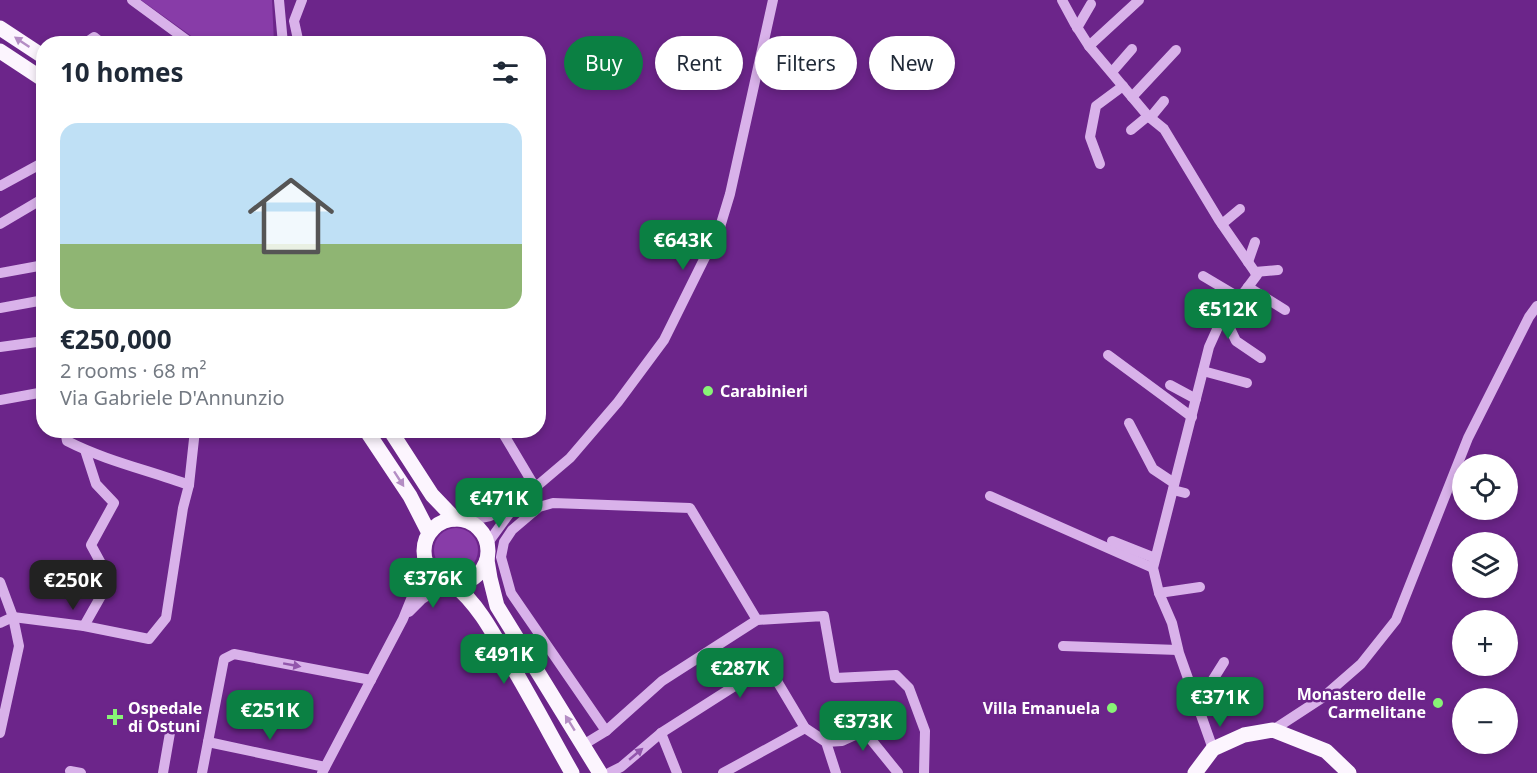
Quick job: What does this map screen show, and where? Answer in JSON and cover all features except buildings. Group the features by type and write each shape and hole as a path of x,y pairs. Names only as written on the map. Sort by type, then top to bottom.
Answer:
{"main road":[{"path":"0,28 36,52"},
{"path":"0,51 36,75"},
{"path":"371,438 410,496 429,533"},
{"path":"395,438 432,495 461,520 476,526 483,534 497,606 600,773"},
{"path":"461,520 445,520 436,525 425,540 424,556 432,573 450,582 469,580 483,568 487,552"},
{"path":"450,582 463,591 481,614 572,773"},
{"path":"1194,773 1213,749 1244,735 1273,730 1326,751 1348,773"}],"street":[{"path":"132,0 181,36"},
{"path":"279,0 282,36"},
{"path":"297,36 294,21 302,0"},
{"path":"461,520 489,516 517,503 570,458 618,402 664,340 720,227 730,194 773,0"},
{"path":"1062,0 1089,46 1149,117 1164,129 1222,224 1257,275 1218,327 1209,348 1154,563 1159,593 1172,623 1213,749"},
{"path":"1089,46 1139,0"},
{"path":"1077,28 1091,4"},
{"path":"1112,72 1132,49"},
{"path":"1132,97 1176,50"},
{"path":"1100,164 1090,137 1096,106 1123,86"},
{"path":"1131,130 1164,102"},
{"path":"0,186 36,166"},
{"path":"0,224 36,203"},
{"path":"1222,224 1240,209"},
{"path":"1251,267 1255,242"},
{"path":"0,273 36,266"},
{"path":"1251,267 1278,270"},
{"path":"1203,276 1240,298"},
{"path":"1248,287 1286,310"},
{"path":"0,308 36,301"},
{"path":"1273,730 1322,698 1361,664 1396,620 1468,438 1529,317 1537,306"},
{"path":"1225,318 1236,341 1260,358"},
{"path":"0,347 36,342"},
{"path":"1108,355 1192,417"},
{"path":"1203,371 1247,383"},
{"path":"1170,385 1196,399"},
{"path":"0,400 36,393"},
{"path":"1129,423 1153,469 1173,487 1185,493"},
{"path":"66,438 67,441 85,450 189,485"},
{"path":"0,623 13,617 84,626 149,639 166,618 183,508 189,485 194,438"},
{"path":"506,438 535,487"},
{"path":"84,626 110,580 90,545 114,503 96,484 85,450"},
{"path":"990,496 1154,563"},
{"path":"487,552 517,503"},
{"path":"606,731 511,593 501,557 504,542 512,530 539,507 553,503 690,508 757,620"},
{"path":"1112,541 1154,563"},
{"path":"208,742 324,770 403,619 422,572 424,556"},
{"path":"0,582 13,617 19,646 2,706 0,733"},
{"path":"403,619 422,599 450,582"},
{"path":"1159,593 1200,587"},
{"path":"583,745 606,731 662,681 757,620 824,616 835,678 896,675 909,688 925,731 924,773"},
{"path":"518,640 539,633"},
{"path":"1063,646 1179,650"},
{"path":"202,773 224,659 234,654 371,680"},
{"path":"1197,705 1224,662"},
{"path":"609,773 622,770 661,733 755,673 767,672 774,676 805,728 826,742 842,741 864,731 898,773"},
{"path":"163,773 171,727"},
{"path":"723,773 805,728"},
{"path":"661,733 677,773"},
{"path":"826,742 836,773"}],"shaded area":[{"path":"141,0 272,0 274,36 191,36"},
{"path":"456,528 472,534 478,550 472,566 456,572 440,566 434,550 440,534"}],"place":[{"name":"Carabinieri","path":"708,391"},
{"name":"Monastero delle Carmelitane","path":"1438,703"},
{"name":"Villa Emanuela","path":"1112,708"},
{"name":"Ospedale di Ostuni","path":"115,717"}]}
